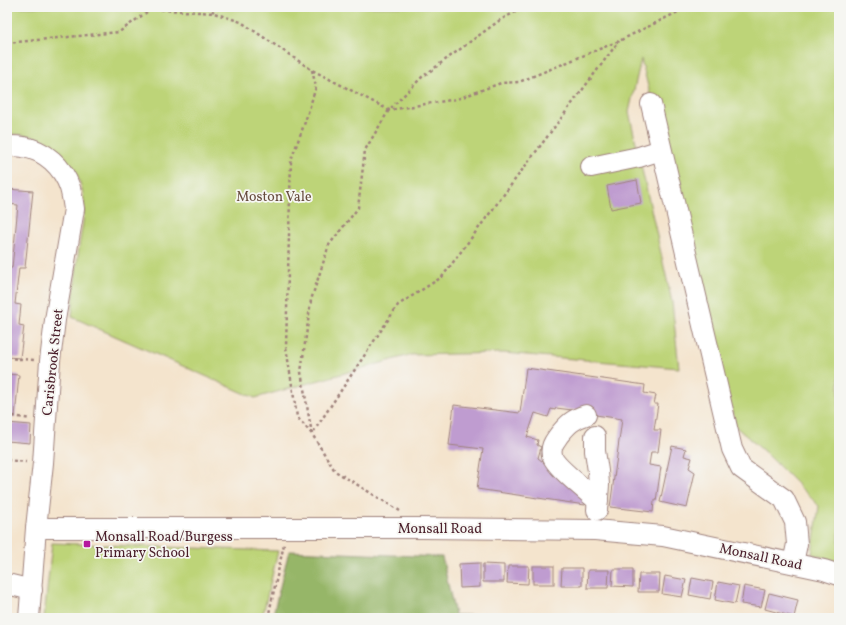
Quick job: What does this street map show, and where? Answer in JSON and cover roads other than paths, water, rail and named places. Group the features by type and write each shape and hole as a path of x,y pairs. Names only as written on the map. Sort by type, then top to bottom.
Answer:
{"street":[{"path":"651,104 732,449 741,468 784,499 796,522 797,544 793,563"},
{"name":"Carisbrook Street","path":"7,146 24,147 48,157 66,178 70,187 74,209 54,320 29,618"},
{"path":"591,167 639,157 662,150"},
{"path":"586,415 576,418 569,423 552,445 552,456 571,477 598,501"},
{"path":"595,436 595,452 599,485 595,530"},
{"name":"Monsall Road","path":"36,528 422,528 595,530 663,536 793,563 839,575"},
{"path":"7,584 32,590"}],"place":[{"name":"Monsall Road/Burgess Primary School","path":"87,544"}],"park label":[{"name":"Moston Vale","path":"274,196"}]}
